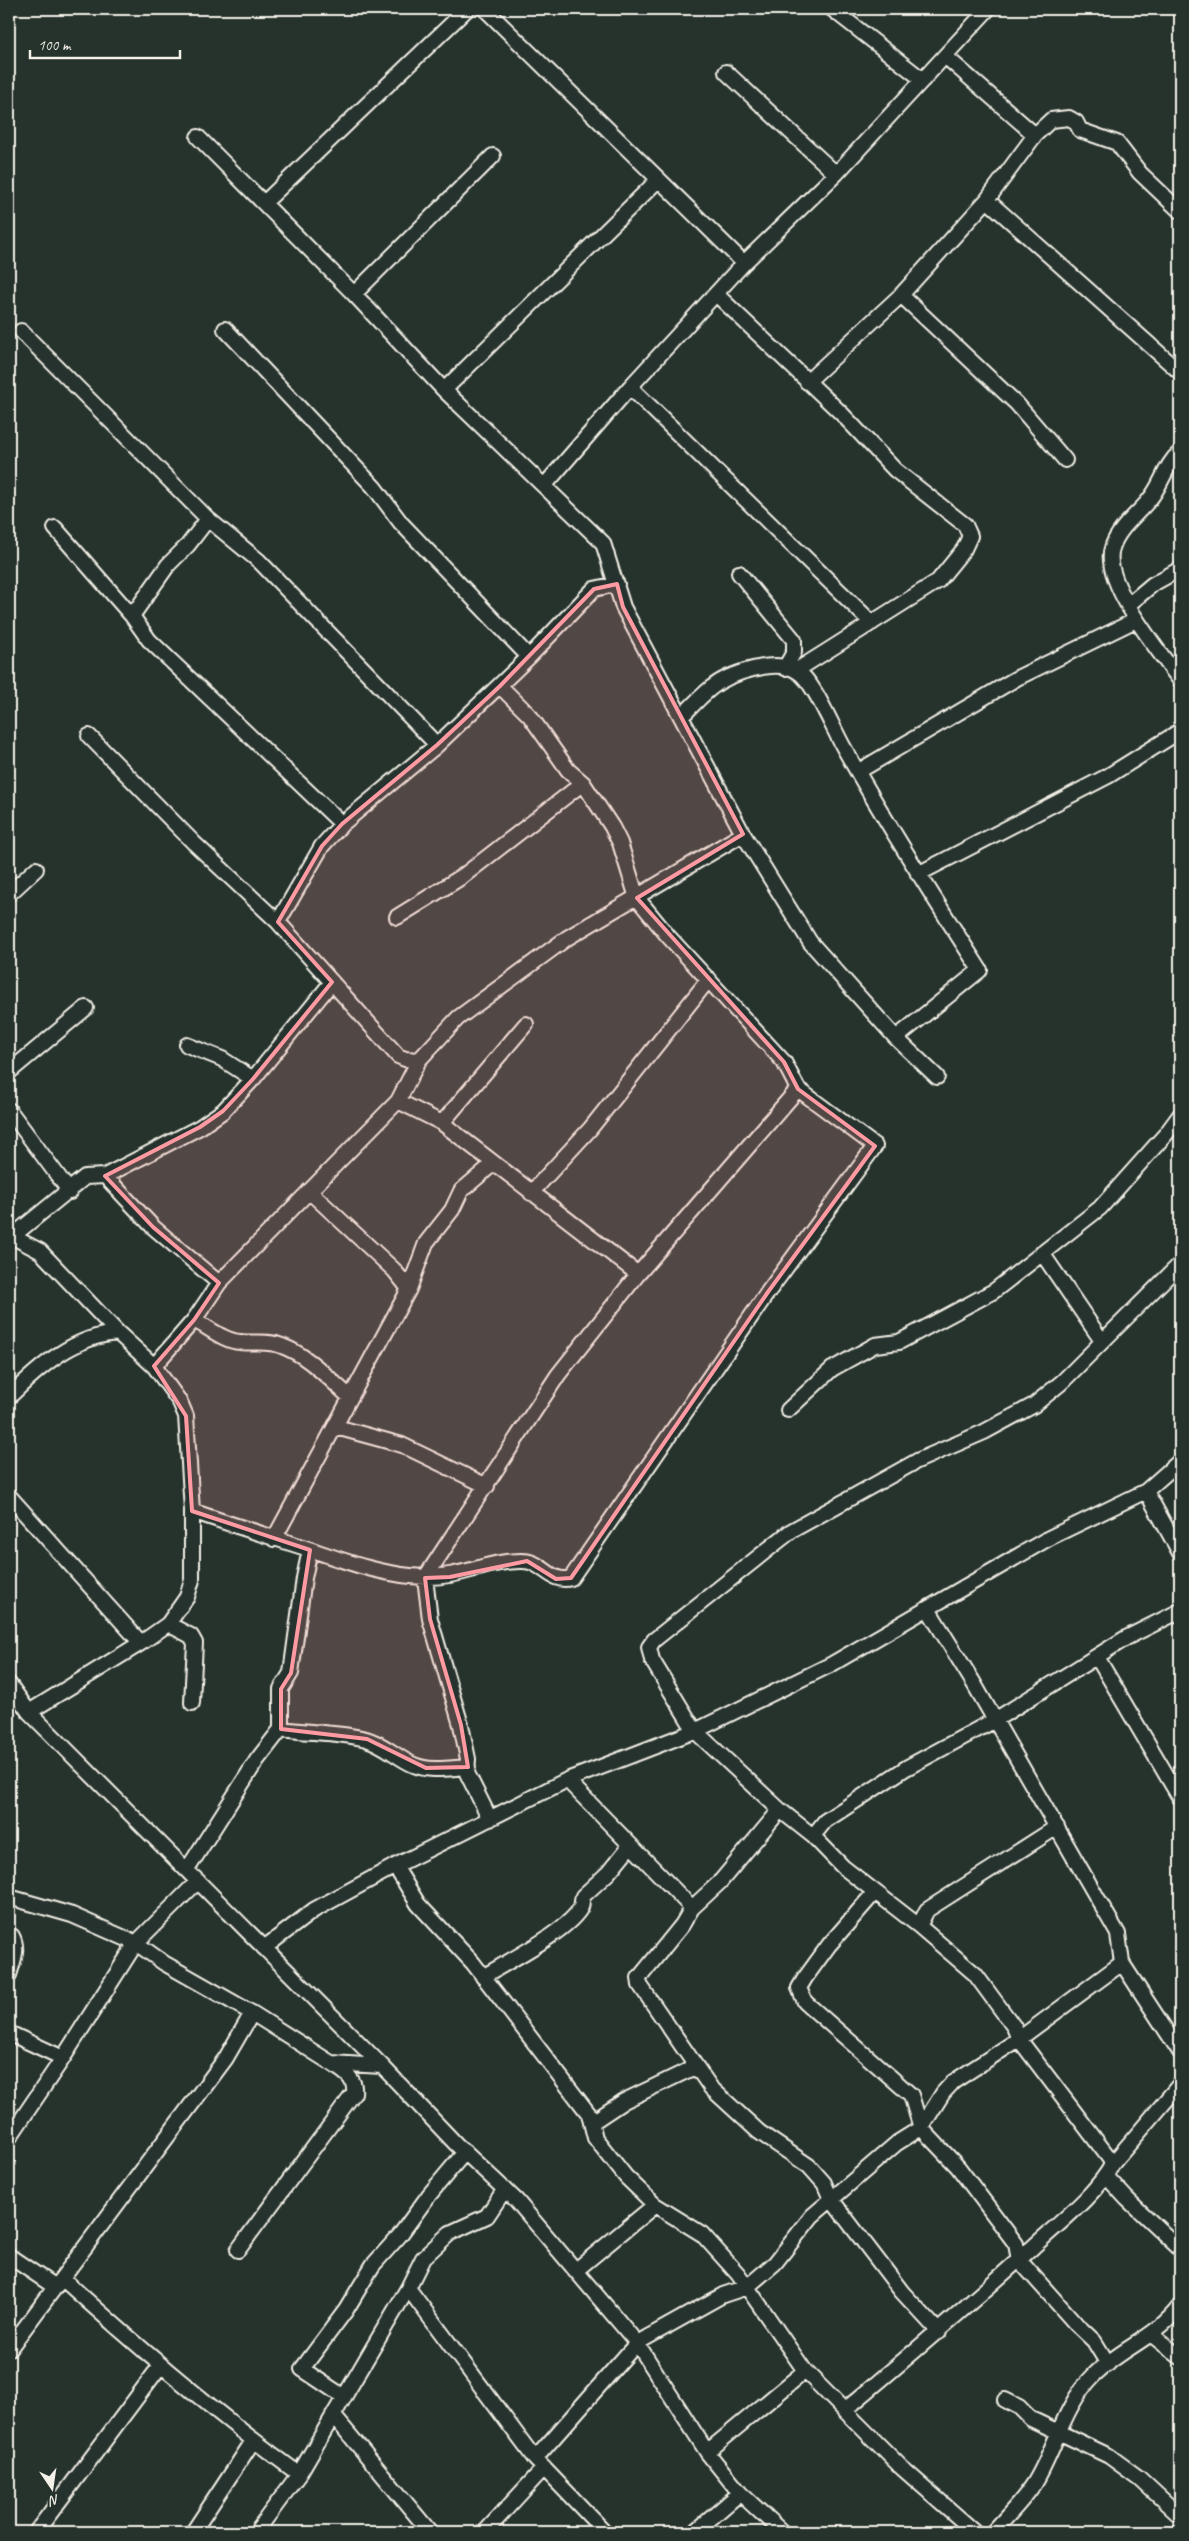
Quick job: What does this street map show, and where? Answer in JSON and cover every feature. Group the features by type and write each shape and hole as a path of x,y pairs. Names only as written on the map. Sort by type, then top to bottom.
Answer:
{"street":[{"path":"264,203 467,9"},
{"path":"485,9 744,263"},
{"path":"832,9 923,80"},
{"path":"545,485 630,387 744,263 836,174 988,9"},
{"path":"945,56 1035,135"},
{"path":"726,72 836,174"},
{"path":"807,382 901,295 987,200 1035,135 1051,120 1069,118 1076,122 1080,130 1117,143 1140,173 1180,211"},
{"path":"198,137 354,294 444,390 545,485 603,543 623,607 743,834 810,942 896,1038 937,1077"},
{"path":"354,294 493,156"},
{"path":"444,390 658,180"},
{"path":"987,200 1180,372"},
{"path":"716,294 842,414 895,470 969,530 970,536 964,549 938,581 872,623 791,669"},
{"path":"901,295 1017,404 1065,460"},
{"path":"225,329 374,488 401,523 529,657"},
{"path":"20,331 208,519 259,561 437,745"},
{"path":"630,387 872,623"},
{"path":"1180,452 1164,473 1151,499 1127,524 1113,545 1109,556 1111,566 1136,620 1180,680"},
{"path":"132,616 168,565 188,545 208,519"},
{"path":"55,528 132,616 149,640 342,824"},
{"path":"1128,604 1152,584 1180,569"},
{"path":"739,574 794,640 791,669"},
{"path":"278,922 322,846 342,824 437,745 500,686 594,589 617,584"},
{"path":"859,771 1017,678 1136,620"},
{"path":"682,717 712,687 751,669 776,666 791,669 811,686 844,748 918,874 980,970 896,1038"},
{"path":"192,1511 378,1572 425,1578 450,1577 503,1563 527,1561 556,1579 563,1581 571,1578 768,1292 875,1146 798,1090 784,1062 636,898 620,843 583,783 568,770 530,716 500,686"},
{"path":"918,874 1108,776 1180,732"},
{"path":"89,736 194,844 278,922 398,1056 413,1063"},
{"path":"397,917 463,876 583,783"},
{"path":"154,1366 194,1320 219,1283 398,1101 413,1063 458,1018 567,938 743,834"},
{"path":"9,894 36,869"},
{"path":"531,1193 590,1129 709,980"},
{"path":"28,1712 141,1643 168,1624 186,1597 192,1580 192,1511 186,1416 180,1402 154,1366 118,1333 40,1251 11,1238 70,1192 85,1177 105,1176 200,1127 223,1111 254,1079 332,982"},
{"path":"9,1072 86,1008"},
{"path":"442,1123 526,1024"},
{"path":"188,1046 222,1059 254,1079"},
{"path":"490,1818 467,1773 468,1766 461,1725 430,1620 425,1578 558,1375 638,1274 798,1090"},
{"path":"398,1101 442,1123 638,1274"},
{"path":"9,1110 70,1192"},
{"path":"788,1410 832,1369 875,1345 899,1342 959,1312 994,1291 1100,1208 1166,1134 1180,1115"},
{"path":"274,1539 409,1289 426,1242 452,1210 461,1191 494,1163"},
{"path":"105,1176 153,1227 219,1283"},
{"path":"309,1191 394,1270 409,1289"},
{"path":"1042,1253 1102,1342"},
{"path":"1113,2164 1019,2039 1014,2026 975,1974 919,1926 843,1867 813,1836 780,1810 695,1731 648,1653 649,1647 654,1640 791,1531 916,1461 984,1432 1034,1405 1062,1382 1180,1264"},
{"path":"194,1320 230,1340 238,1342 262,1341 294,1350 350,1397"},
{"path":"9,1397 34,1372 77,1343 100,1334 118,1333"},
{"path":"336,1427 402,1445 487,1486"},
{"path":"264,1948 314,1910 394,1866 490,1818 567,1780 695,1731 832,1664 1049,1538 1146,1491 1180,1461"},
{"path":"1146,1491 1180,1553"},
{"path":"9,1496 141,1643"},
{"path":"187,1870 257,1760 281,1729 281,1689 291,1672 304,1578 310,1550"},
{"path":"928,1609 995,1720 1118,1934 1122,1963 1180,2052"},
{"path":"813,1836 825,1820 906,1768 995,1720 1126,1638 1180,1611"},
{"path":"168,1624 191,1636 195,1643 192,1703"},
{"path":"1097,1657 1180,1798"},
{"path":"11,1689 28,1712 382,2066 465,2152 516,2200 637,2343 707,2452 740,2493 782,2532"},
{"path":"281,1729 367,1739 382,1745 412,1764 426,1768 468,1766"},
{"path":"567,1780 692,1908"},
{"path":"780,1810 720,1882 692,1908 682,1925 638,1981 695,2066 722,2100 759,2132 809,2166 824,2183 831,2199 902,2292 939,2332"},
{"path":"919,1926 928,1910 1057,1827"},
{"path":"483,1976 537,1944 571,1919 581,1907 583,1896 608,1873 630,1846"},
{"path":"394,1866 418,1904 483,1976 589,2114 595,2138 626,2177 655,2205 702,2234 747,2288 805,2371 902,2468 974,2532 983,2532"},
{"path":"9,2138 63,2058 136,1943 198,1881"},
{"path":"875,1892 819,1958 799,1988 800,1994 804,2002 911,2095 921,2128 958,2167 1016,2244 1019,2260 1076,2324 1094,2341 1108,2364"},
{"path":"9,1897 72,1916 136,1943 164,1963 252,2013 331,2063 352,2079 355,2085 354,2093 238,2250"},
{"path":"9,1975 16,1952 16,1943 12,1936"},
{"path":"485,2532 637,2343 723,2295 747,2288 775,2263 812,2216 897,2143 921,2128 943,2093 953,2082 1019,2039 1122,1963"},
{"path":"9,2349 226,2058 252,2013"},
{"path":"9,2033 63,2058"},
{"path":"331,2063 382,2066"},
{"path":"591,2123 624,2101 695,2066"},
{"path":"844,2410 939,2332 1019,2260 1106,2176 1113,2164 1180,2084"},
{"path":"344,2397 302,2369 346,2310 373,2265 400,2235 429,2195 465,2152"},
{"path":"1106,2176 1127,2199 1180,2249"},
{"path":"260,2531 299,2474 408,2288 423,2258 450,2233 487,2216 504,2189"},
{"path":"575,2271 655,2205"},
{"path":"9,2256 59,2283 253,2441 299,2474"},
{"path":"408,2288 540,2464 605,2532"},
{"path":"994,2532 1034,2483 1072,2403 1094,2375 1152,2335 1180,2306"},
{"path":"1152,2335 1180,2356"},
{"path":"36,2532 161,2365"},
{"path":"707,2452 805,2371"},
{"path":"1005,2400 1019,2407 1031,2418 1109,2456 1139,2478 1180,2516"},
{"path":"333,2416 430,2532"},
{"path":"193,2532 253,2441"},
{"path":"695,2532 740,2493"}],"highlighted area":[{"path":"617,584 623,607 743,834 637,898 784,1062 798,1089 875,1146 768,1292 571,1578 556,1579 527,1561 450,1577 425,1578 430,1619 461,1725 468,1767 426,1768 367,1739 281,1729 281,1689 291,1673 310,1550 192,1511 186,1416 154,1366 194,1320 219,1283 153,1227 105,1176 200,1127 223,1111 253,1079 332,982 278,922 322,846 342,824 437,745 500,686 594,589"}]}
